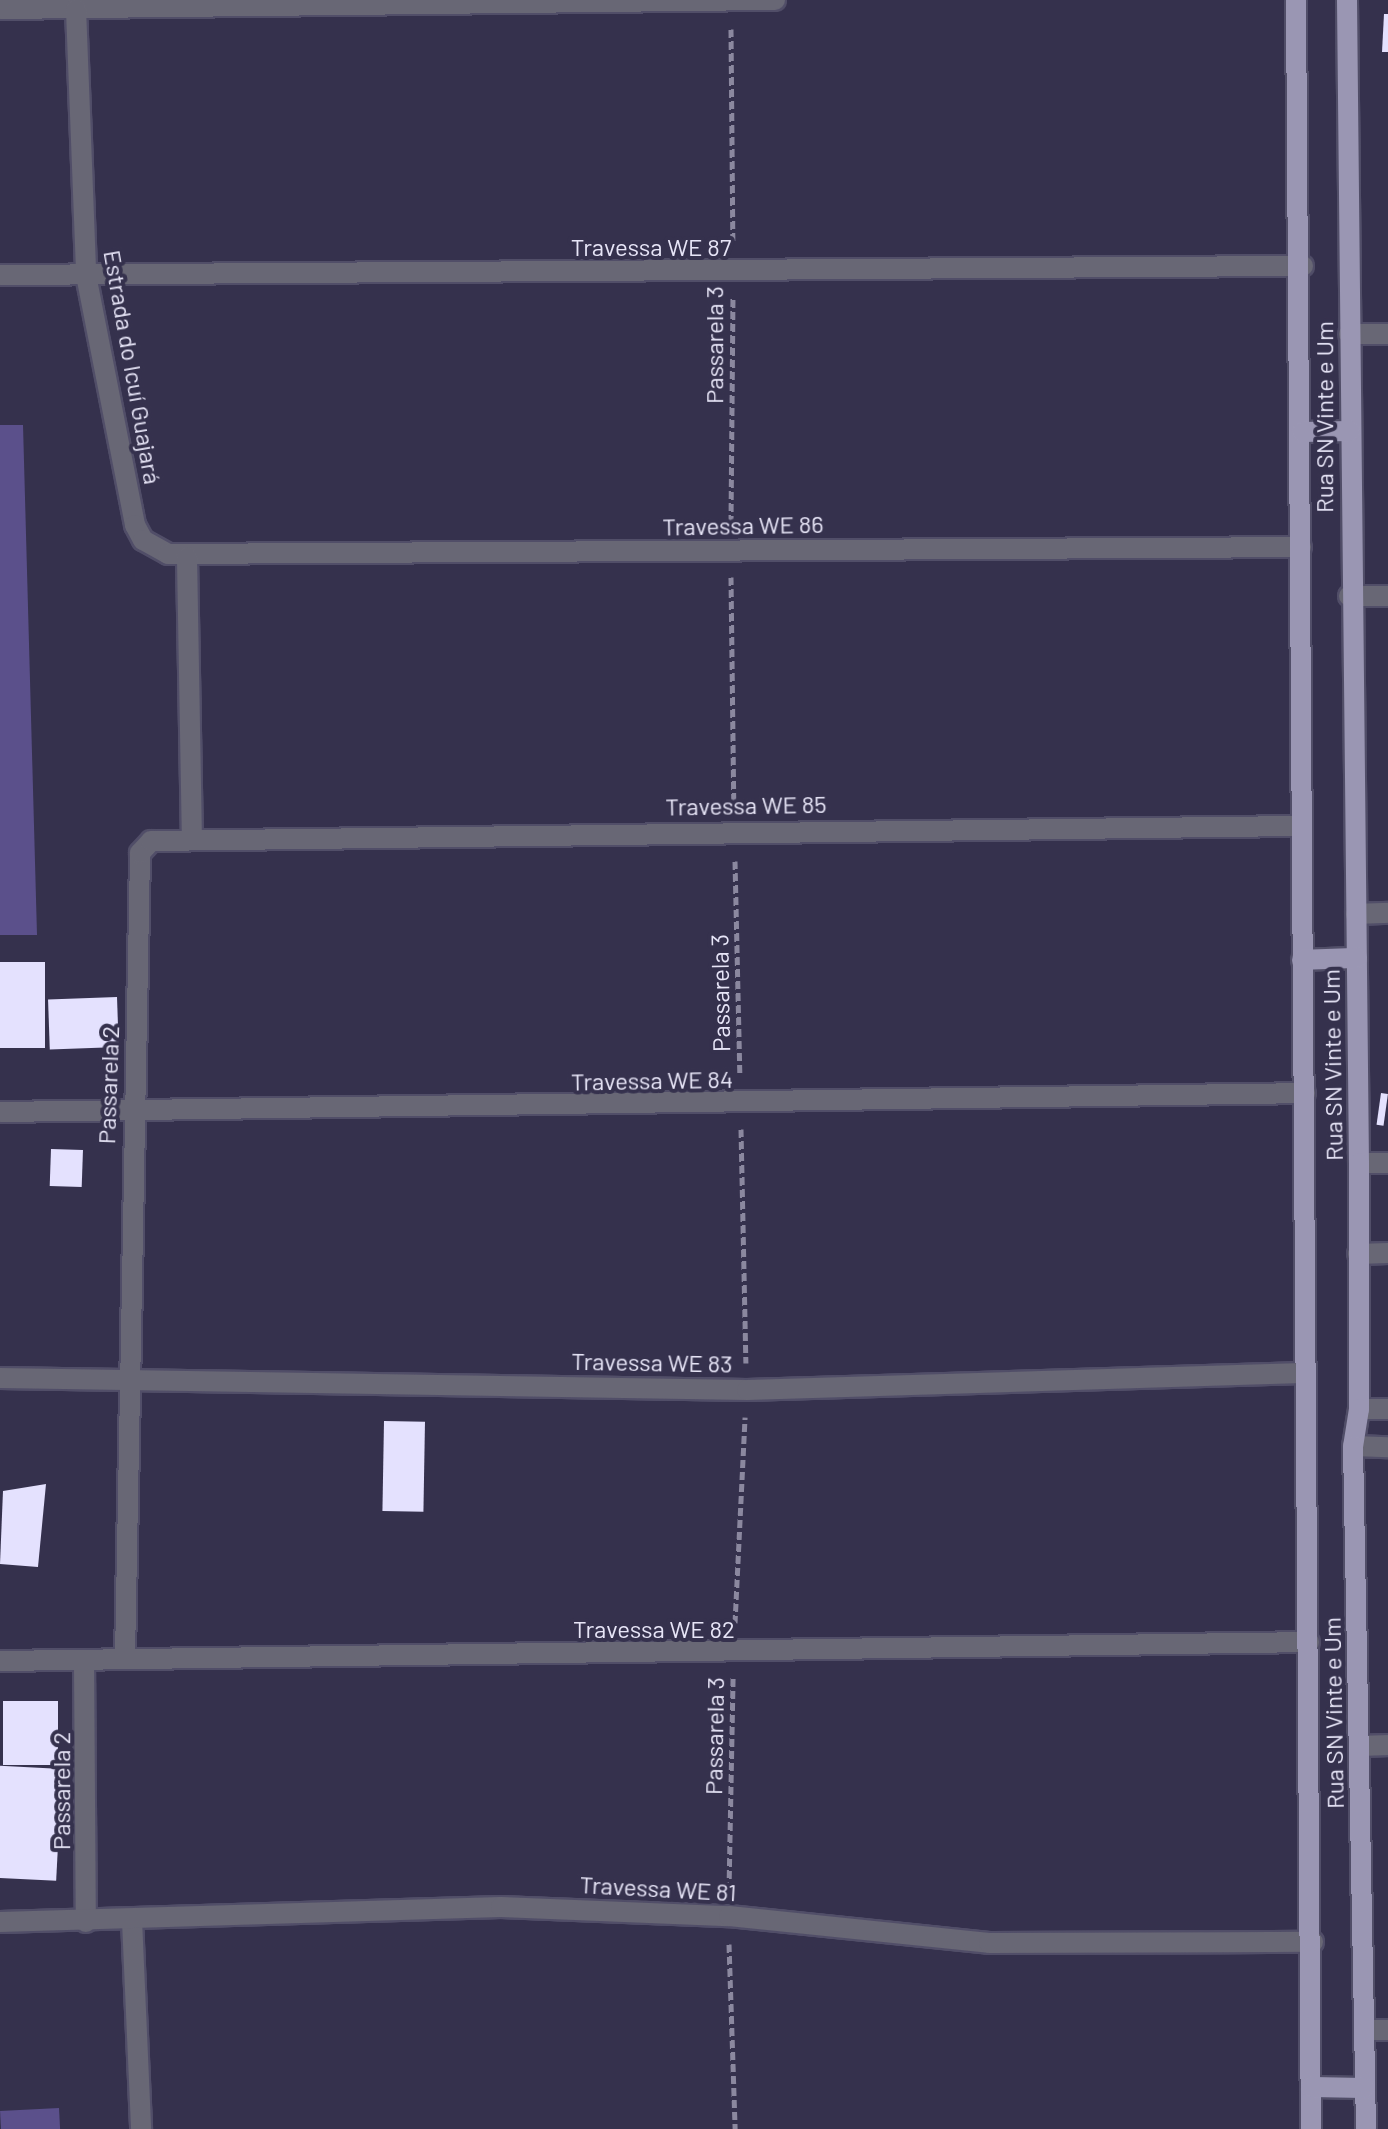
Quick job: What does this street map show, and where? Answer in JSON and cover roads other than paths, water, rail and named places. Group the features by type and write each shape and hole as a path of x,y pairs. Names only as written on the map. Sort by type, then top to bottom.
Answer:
{"main road":[{"name":"Rua SN Vinte e Um","path":"1296,0 1303,266 1300,826 1305,1093 1303,1373 1313,1942 1311,2129"},
{"name":"Rua SN Vinte e Um","path":"1347,0 1349,596 1359,1163 1359,1409 1353,1446 1366,2129"},
{"path":"1302,432 1350,431"},
{"path":"1302,960 1357,958"},
{"path":"1311,2087 1365,2088"}],"street":[{"path":"0,9 76,9 106,4 775,0"},
{"name":"Estrada do Icuí Guajará","path":"76,9 86,275 135,525 143,540 187,557"},
{"name":"Travessa WE 87","path":"0,275 733,273 1303,266"},
{"path":"1349,334 1388,334"},
{"name":"Travessa WE 86","path":"187,557 1301,547"},
{"path":"187,557 192,839"},
{"path":"1349,596 1388,596"},
{"name":"Travessa WE 85","path":"192,839 1300,826"},
{"name":"Passarela 2","path":"125,1658 127,1376 140,853 151,841 192,839"},
{"path":"1356,914 1388,913"},
{"name":"Travessa WE 84","path":"0,1112 740,1106 1305,1093"},
{"path":"1359,1163 1388,1163"},
{"path":"1358,1254 1388,1253"},
{"name":"Travessa WE 83","path":"0,1378 127,1376 747,1390 1303,1373"},
{"path":"1359,1409 1388,1409"},
{"path":"1353,1446 1388,1447"},
{"name":"Travessa WE 82","path":"0,1661 734,1655 1309,1642"},
{"name":"Passarela 2","path":"84,1660 86,1922"},
{"path":"1360,1746 1388,1745"},
{"name":"Travessa WE 81","path":"0,1922 86,1922 501,1907 729,1916 989,1943 1313,1942"},
{"path":"132,1920 141,2129"},
{"path":"1365,2030 1388,2030"}]}
